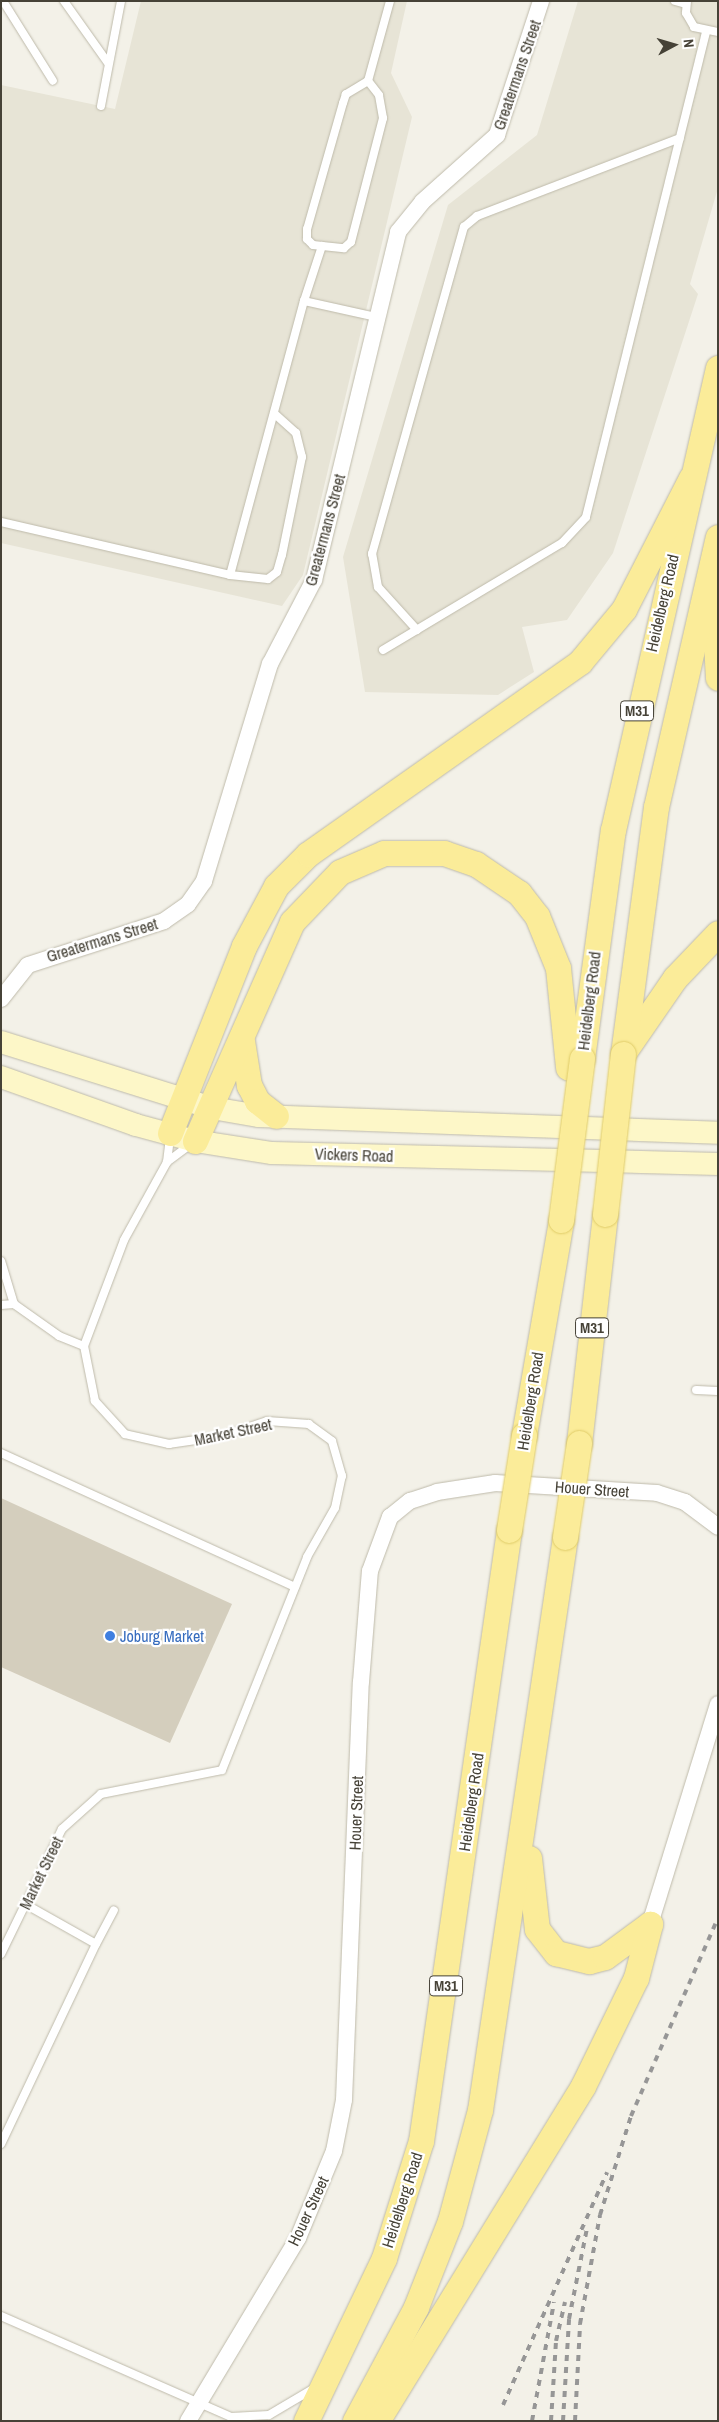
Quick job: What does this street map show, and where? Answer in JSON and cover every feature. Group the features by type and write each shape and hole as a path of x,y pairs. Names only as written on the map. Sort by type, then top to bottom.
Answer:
{"main road":[{"name":"Heidelberg Road","path":"306,2421 329,2378 384,2258 421,2140 509,1530 561,1220 575,1063 612,830 691,478 718,368"},
{"path":"170,1132 187,1099 244,946 276,886 308,854 580,662 624,609 691,478"},
{"name":"M31","path":"355,2421 416,2307 450,2221 477,2119 579,1443 623,1054 656,807 718,537"},
{"path":"711,562 718,678"},
{"path":"195,1141 242,1041 292,922 321,888 340,872 384,853 423,850 476,864 496,875 519,893 537,916 558,968 575,1063"},
{"path":"623,1054 675,978 718,933"},
{"path":"242,1041 249,1085 257,1101 276,1116"},
{"path":"1,1042 212,1108 276,1116 718,1133"},
{"name":"Vickers Road","path":"2,1078 195,1141 272,1153 718,1164"},
{"path":"530,1763 529,1888 537,1929 547,1944 572,1959 589,1961 624,1947 650,1924"},
{"path":"377,2421 583,2086 636,1978 650,1924"}],"street":[{"name":"Greatermans Street","path":"1,999 28,965 164,921 188,904 204,881 270,664 314,580 376,317 403,223 501,129 541,1"},
{"name":"Houer Street","path":"188,2421 298,2238 334,2152 344,2100 361,1682 370,1571 390,1518 410,1501 438,1492 495,1483 657,1493 685,1502 718,1527"},
{"path":"650,1924 718,1704"}],"lane":[{"path":"3,1 53,80"},
{"path":"64,1 108,63"},
{"path":"101,106 121,1"},
{"path":"368,81 379,96 383,118 351,242 344,248 322,246 307,239 312,211 346,94 368,81 390,1"},
{"path":"675,1 686,3 689,20 706,32 718,32"},
{"path":"383,650 562,543 586,518 706,32"},
{"path":"417,630 378,587 372,554 464,227 477,216 680,138"},
{"path":"230,575 276,414 304,301 322,246"},
{"path":"304,301 376,317"},
{"path":"1,522 230,575 268,579 276,572 282,555 302,457 296,434 276,414"},
{"path":"1,1262 14,1304 59,1336 84,1346 124,1240 167,1162 170,1132"},
{"path":"167,1162 195,1141"},
{"path":"1,1305 14,1304"},
{"name":"Market Street","path":"1,1954 62,1829 101,1794 222,1770 295,1587 335,1508 342,1476 332,1441 310,1424 267,1421 223,1436 169,1444 125,1434 95,1401 84,1346"},
{"path":"696,1390 718,1391"},
{"path":"1,1453 295,1587"},
{"path":"26,1904 96,1944"},
{"path":"1,2144 114,1910"},
{"path":"1,2316 231,2418 269,2415 329,2378"}],"shaded area":[{"path":"141,1 407,1 391,73 412,117 303,575 282,606 1,543 1,85 115,109"},
{"path":"578,1 718,1 718,188 690,284 698,294 613,553 567,620 522,627 534,672 498,695 365,692 343,557 448,205 537,135"}],"building":[{"name":"Joburg Market","path":"1,1498 232,1604 170,1743 1,1667"}],"railway":[{"path":"575,2421 580,2324 600,2215 631,2116 718,1918"},
{"path":"503,2405 607,2172"},
{"path":"563,2421 569,2319 587,2228"},
{"path":"532,2421 554,2302"},
{"path":"551,2421 556,2341 565,2302"}],"place":[{"name":"Joburg Market","path":"110,1636"}]}
